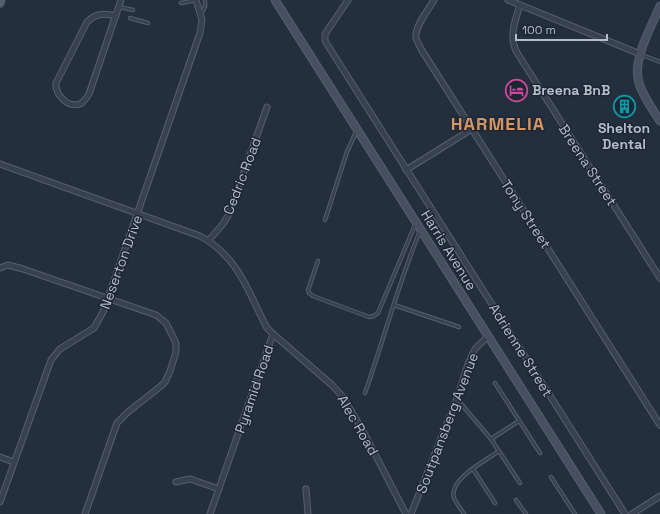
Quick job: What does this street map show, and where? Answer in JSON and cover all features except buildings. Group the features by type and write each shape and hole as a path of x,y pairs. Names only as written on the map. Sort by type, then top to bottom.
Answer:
{"main road":[{"name":"Harris Avenue","path":"275,0 601,514"},
{"path":"660,6 658,19 640,54 637,69 639,83 660,121"}],"street":[{"path":"116,16 107,13 100,14 92,17 87,22 56,83 57,93 63,99 75,104 81,103 89,94 116,16 121,0"},
{"name":"Neserton Drive","path":"0,502 51,360 60,349 94,328 100,320 200,33 202,22 196,0"},
{"name":"Adrienne Street","path":"348,0 325,34 324,40 326,44 625,514"},
{"name":"Tony Street","path":"434,0 418,26 416,38 660,425"},
{"path":"508,0 640,54"},
{"name":"Breena Street","path":"520,5 513,25 512,33 513,44 516,52 660,278"},
{"name":"Cedric Road","path":"209,240 229,214 267,107"},
{"path":"406,170 472,129"},
{"name":"Pyramid Road","path":"0,164 192,232 209,240 236,266 267,328 274,334 210,514"},
{"path":"0,268 8,265 44,276 160,318 166,323 176,342 177,347 170,371 164,382 117,422 85,514"},
{"name":"Alec Road","path":"274,334 343,396 406,514"},
{"name":"Soutpansberg Avenue","path":"411,514 468,364 475,349 488,336"},
{"path":"0,457 14,462"},
{"path":"176,482 190,479 219,489"},
{"path":"306,489 308,514"},
{"path":"632,514 660,496"}],"lane":[{"path":"181,3 196,0"},
{"path":"201,14 205,7 205,0"},
{"path":"119,7 133,10"},
{"path":"130,18 148,23"},
{"path":"640,54 660,62"},
{"path":"325,220 347,152 357,130"},
{"path":"318,261 308,290 309,293 313,296 369,317 374,316 378,312 416,222"},
{"path":"365,393 381,349 389,317 420,229"},
{"path":"394,304 459,327"},
{"path":"495,383 540,453"},
{"path":"456,398 491,439 520,483"},
{"path":"491,439 519,421"},
{"path":"464,514 454,498 454,489 460,479 499,451"},
{"path":"473,469 495,503"},
{"path":"552,477 575,514"},
{"path":"516,500 526,514"}],"place":[{"name":"Breena BnB","path":"516,90"},
{"name":"Shelton Dental","path":"624,106"}],"district":[{"name":"HARMELIA","path":"498,124"}]}
